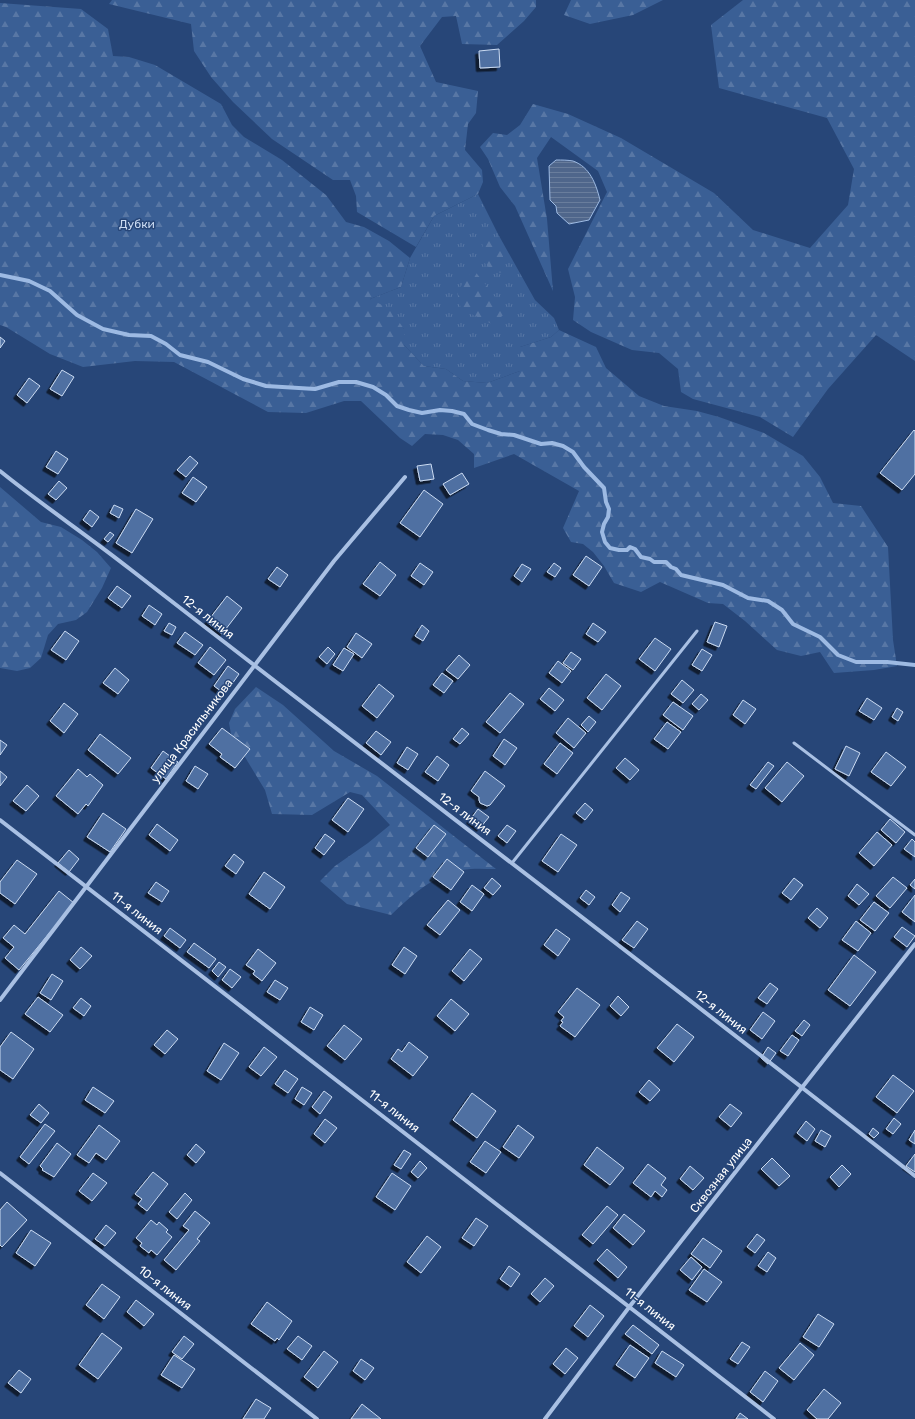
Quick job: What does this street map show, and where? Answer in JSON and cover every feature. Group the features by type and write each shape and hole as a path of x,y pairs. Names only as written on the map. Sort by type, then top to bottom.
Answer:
{"street":[{"name":"12-я линия","path":"0,471 33,498 102,547 254,666 802,1087 915,1176"},
{"name":"улица Красильникова","path":"0,1000 334,561 404,477"},
{"name":"11-я линия","path":"0,820 630,1306 774,1419"},
{"name":"Сквозная улица","path":"545,1419 630,1306 915,944"},
{"name":"10-я линия","path":"0,1173 317,1419"}],"lane":[{"path":"512,863 697,631"},
{"path":"794,743 915,835"}],"green space":[{"path":"112,0 536,0 536,7 524,21 497,45 462,44 456,16 442,17 420,46 436,82 478,91 476,113 468,124 465,150 482,170 483,182 478,194 434,216 416,247 357,212 356,196 350,180 333,180 272,139 233,102 211,77 194,51 191,24 109,4"},
{"path":"571,0 663,0 633,15 590,24 564,15"},
{"path":"743,0 915,0 915,361 876,335 828,389 793,437 760,417 693,399 681,392 678,369 659,353 632,350 591,332 573,320 575,297 568,269 607,192 598,171 551,137 537,158 547,219 553,291 515,206 500,187 488,159 480,147 493,133 507,135 520,125 533,104 568,114 621,138 714,193 753,230 810,248 848,205 854,169 827,118 719,88 711,25"},
{"name":"Дубки","path":"0,3 81,9 108,29 113,56 129,57 155,65 221,104 232,125 244,137 282,160 326,195 346,222 364,227 389,241 410,258 401,287 370,299 390,309 404,329 404,345 424,366 446,369 463,381 487,383 520,371 520,347 551,337 559,330 596,347 606,368 639,396 664,406 697,411 719,417 764,433 803,456 820,477 833,503 861,506 888,547 893,640 897,666 874,670 834,673 820,652 801,656 777,650 745,621 723,604 708,603 660,582 641,592 614,583 604,566 593,552 583,544 571,542 563,528 579,491 514,454 474,468 474,454 458,440 443,435 425,434 412,446 400,438 361,401 344,401 306,413 268,412 174,362 135,361 83,367 50,354 6,327 0,325"},
{"path":"478,194 498,234 535,300 554,318 559,330 551,337 520,347 520,371 487,383 463,381 446,369 424,366 404,345 404,329 370,299 401,287 410,258 434,216"},
{"path":"482,232 502,252 507,273 493,272 483,261"},
{"path":"473,269 506,313 492,324 461,309 457,292"},
{"path":"0,487 41,522 61,527 82,540 97,552 111,568 102,588 87,612 76,620 58,624 48,635 41,658 30,668 17,671 0,668"},
{"path":"256,687 283,705 334,751 377,776 496,869 466,869 441,876 423,887 391,915 347,904 320,881 335,866 368,843 390,825 362,795 350,792 312,815 272,814 265,790 231,734 229,723 235,709"}],"shaded area":[{"path":"556,160 573,161 584,167 591,177 600,200 589,220 569,224 557,213 556,206 550,200 549,166"}],"building":[{"path":"499,49 500,67 480,68 479,51"},
{"path":"0,337 5,341 0,348"},
{"path":"62,370 74,377 62,396 50,389"},
{"path":"29,378 40,386 27,403 17,395"},
{"path":"914,430 915,474 902,490 880,473"},
{"path":"56,451 68,459 58,474 46,467"},
{"path":"190,456 198,463 186,477 177,470"},
{"path":"431,464 434,479 420,481 417,466"},
{"path":"462,473 469,484 450,495 443,484"},
{"path":"193,477 207,487 196,502 182,493"},
{"path":"59,481 67,488 56,500 48,494"},
{"path":"424,490 443,504 420,537 400,523"},
{"path":"114,505 123,509 119,518 110,513"},
{"path":"136,509 153,519 132,553 116,543"},
{"path":"90,510 99,517 92,527 83,520"},
{"path":"110,532 114,535 108,542 104,539"},
{"path":"586,556 602,567 589,586 573,575"},
{"path":"380,562 396,575 380,596 363,584"},
{"path":"420,563 433,572 424,585 411,576"},
{"path":"554,563 561,568 555,577 547,572"},
{"path":"522,564 531,569 522,582 514,576"},
{"path":"277,567 288,575 280,587 268,579"},
{"path":"117,586 131,596 122,608 108,598"},
{"path":"227,596 242,608 222,634 207,622"},
{"path":"149,605 162,614 155,625 142,616"},
{"path":"715,622 727,626 719,647 707,642"},
{"path":"169,623 176,627 172,635 164,631"},
{"path":"593,623 606,632 598,642 586,634"},
{"path":"422,625 429,631 423,641 415,636"},
{"path":"65,631 79,641 66,660 51,650"},
{"path":"185,632 203,645 195,655 177,643"},
{"path":"356,633 372,644 362,658 347,647"},
{"path":"655,638 671,649 655,671 639,659"},
{"path":"210,647 226,660 214,675 198,663"},
{"path":"328,647 335,654 327,664 319,657"},
{"path":"344,648 354,654 343,671 333,665"},
{"path":"702,649 712,655 702,671 692,665"},
{"path":"571,652 581,659 573,670 563,663"},
{"path":"459,655 470,665 458,679 446,670"},
{"path":"558,661 571,671 562,683 549,673"},
{"path":"228,666 239,674 225,694 214,686"},
{"path":"115,668 129,680 118,694 103,683"},
{"path":"442,673 453,681 444,693 433,685"},
{"path":"606,674 621,686 602,710 587,698"},
{"path":"682,680 694,690 683,703 671,694"},
{"path":"379,684 394,696 377,718 362,706"},
{"path":"549,688 564,700 555,711 540,699"},
{"path":"510,693 524,704 500,733 486,722"},
{"path":"701,694 708,700 699,710 692,704"},
{"path":"867,698 882,708 874,720 859,711"},
{"path":"743,700 756,709 745,724 733,715"},
{"path":"673,702 693,716 683,730 663,715"},
{"path":"64,703 78,714 64,733 50,721"},
{"path":"897,708 903,712 898,721 892,717"},
{"path":"589,716 596,722 588,732 581,725"},
{"path":"568,718 586,733 574,748 556,733"},
{"path":"667,722 681,732 668,749 654,739"},
{"path":"222,728 250,749 235,768 220,757 222,754 209,744"},
{"path":"462,728 469,734 460,744 453,739"},
{"path":"376,731 391,742 381,755 366,743"},
{"path":"100,734 131,758 118,774 88,750"},
{"path":"504,739 517,748 505,765 493,756"},
{"path":"0,740 7,745 0,755"},
{"path":"560,743 573,753 557,774 544,764"},
{"path":"846,746 860,753 849,776 835,769"},
{"path":"407,747 418,754 408,770 397,763"},
{"path":"163,751 178,762 166,779 151,768"},
{"path":"886,752 906,767 891,786 871,772"},
{"path":"437,756 449,765 438,781 425,772"},
{"path":"625,758 639,770 630,780 616,768"},
{"path":"768,762 774,766 756,789 750,785"},
{"path":"787,762 804,776 782,802 765,788"},
{"path":"195,766 208,774 198,789 186,781"},
{"path":"78,769 87,777 90,774 103,785 88,806 86,804 78,814 56,796"},
{"path":"0,771 7,777 0,786"},
{"path":"485,771 505,786 490,805 487,806 480,803 479,797 471,791"},
{"path":"27,785 39,796 26,811 13,801"},
{"path":"348,798 364,809 348,832 332,820"},
{"path":"585,803 593,810 585,820 576,813"},
{"path":"478,809 489,817 480,828 470,820"},
{"path":"103,813 126,829 110,852 87,837"},
{"path":"890,819 905,832 896,843 881,830"},
{"path":"157,824 178,840 170,851 149,835"},
{"path":"434,825 446,834 428,857 416,848"},
{"path":"507,825 516,831 507,843 498,836"},
{"path":"877,832 892,845 874,866 859,853"},
{"path":"325,834 335,841 324,855 315,848"},
{"path":"561,834 577,845 558,872 542,861"},
{"path":"912,839 915,842 915,857 904,849"},
{"path":"69,850 79,859 69,872 58,863"},
{"path":"234,854 244,862 236,874 225,866"},
{"path":"447,859 464,872 451,890 433,877"},
{"path":"17,860 37,874 15,904 0,893 0,882"},
{"path":"264,872 285,887 270,909 249,894"},
{"path":"893,877 907,888 890,908 876,896"},
{"path":"492,878 501,886 493,895 484,888"},
{"path":"794,878 803,885 791,900 782,893"},
{"path":"915,879 915,889 910,885"},
{"path":"156,882 169,891 162,902 148,893"},
{"path":"857,884 869,894 859,905 848,896"},
{"path":"472,885 484,894 472,911 460,902"},
{"path":"586,890 595,897 589,905 580,898"},
{"path":"59,891 74,903 19,970 5,958 14,947 3,938 14,925 25,934"},
{"path":"621,892 630,898 620,912 612,905"},
{"path":"915,895 915,922 902,912"},
{"path":"448,900 460,910 440,935 427,925"},
{"path":"874,902 889,913 875,931 860,920"},
{"path":"817,908 828,918 820,928 808,918"},
{"path":"637,921 648,929 634,948 622,940"},
{"path":"856,921 871,933 858,951 842,940"},
{"path":"902,927 915,936 907,947 894,937"},
{"path":"170,928 186,940 180,948 164,936"},
{"path":"556,929 570,939 558,956 544,945"},
{"path":"194,943 216,959 209,968 187,952"},
{"path":"81,947 92,956 80,969 70,960"},
{"path":"404,947 417,956 405,974 392,965"},
{"path":"258,949 276,963 262,981 253,974 255,971 246,965"},
{"path":"470,949 482,959 464,981 452,971"},
{"path":"854,955 876,972 850,1006 828,990"},
{"path":"219,962 226,967 218,977 212,971"},
{"path":"230,969 241,977 232,988 222,980"},
{"path":"52,974 63,981 51,1000 40,993"},
{"path":"275,980 288,988 280,1000 267,992"},
{"path":"770,983 778,989 767,1004 758,998"},
{"path":"577,988 600,1005 575,1037 560,1026 564,1017 558,1012"},
{"path":"618,996 629,1007 621,1016 610,1006"},
{"path":"38,997 63,1015 50,1032 25,1014"},
{"path":"81,998 91,1006 84,1016 73,1008"},
{"path":"451,999 469,1014 455,1031 437,1016"},
{"path":"310,1007 323,1015 314,1030 301,1022"},
{"path":"763,1012 775,1021 762,1039 750,1030"},
{"path":"804,1020 810,1025 802,1036 795,1031"},
{"path":"677,1024 694,1037 674,1062 657,1048"},
{"path":"344,1025 362,1039 345,1060 327,1046"},
{"path":"167,1030 178,1039 165,1054 154,1045"},
{"path":"11,1032 34,1049 13,1079 0,1070 0,1047"},
{"path":"792,1035 799,1040 788,1056 780,1051"},
{"path":"409,1042 428,1057 413,1076 391,1059 398,1049 402,1052"},
{"path":"224,1043 239,1053 221,1080 207,1071"},
{"path":"264,1047 277,1057 261,1076 249,1067"},
{"path":"768,1047 776,1053 768,1064 761,1058"},
{"path":"285,1070 298,1079 288,1093 275,1084"},
{"path":"893,1075 914,1091 897,1113 876,1097"},
{"path":"649,1080 660,1090 650,1101 639,1092"},
{"path":"93,1087 114,1101 105,1113 85,1100"},
{"path":"302,1087 312,1093 304,1105 295,1099"},
{"path":"324,1091 332,1097 320,1114 312,1107"},
{"path":"472,1093 496,1111 477,1138 453,1120"},
{"path":"39,1104 49,1113 41,1123 30,1115"},
{"path":"730,1104 742,1113 731,1127 719,1117"},
{"path":"894,1118 901,1124 893,1134 886,1129"},
{"path":"325,1119 337,1128 325,1143 314,1134"},
{"path":"806,1121 815,1129 807,1141 797,1133"},
{"path":"45,1124 55,1131 29,1164 20,1157"},
{"path":"99,1125 120,1141 106,1160 96,1153 89,1163 77,1155"},
{"path":"518,1125 534,1137 519,1158 503,1147"},
{"path":"873,1128 879,1133 874,1138 869,1134"},
{"path":"821,1130 831,1136 825,1147 815,1141"},
{"path":"915,1130 915,1144 909,1140"},
{"path":"485,1141 501,1152 486,1173 470,1162"},
{"path":"57,1143 71,1154 54,1177 42,1170 43,1169 40,1166"},
{"path":"196,1144 205,1152 196,1163 187,1155"},
{"path":"597,1147 624,1168 610,1185 584,1165"},
{"path":"404,1150 411,1154 401,1169 394,1165"},
{"path":"915,1154 915,1172 906,1166"},
{"path":"772,1158 790,1176 779,1186 761,1169"},
{"path":"420,1161 427,1168 418,1178 411,1172"},
{"path":"648,1164 666,1178 661,1185 667,1190 662,1197 655,1191 651,1197 633,1183"},
{"path":"842,1165 851,1174 839,1187 830,1177"},
{"path":"690,1166 704,1178 693,1190 680,1179"},
{"path":"153,1172 168,1184 147,1211 138,1204 142,1199 135,1194"},
{"path":"93,1173 107,1183 92,1201 79,1191"},
{"path":"392,1173 411,1186 395,1210 376,1197"},
{"path":"185,1193 192,1200 177,1219 169,1212"},
{"path":"7,1202 27,1220 2,1247 0,1245 0,1210"},
{"path":"607,1206 618,1215 593,1244 582,1235"},
{"path":"195,1211 210,1223 197,1239 200,1241 176,1270 164,1260 189,1230 183,1226"},
{"path":"624,1214 645,1231 633,1245 613,1228"},
{"path":"476,1218 488,1226 474,1246 462,1238"},
{"path":"151,1220 157,1225 159,1222 168,1230 166,1232 172,1237 157,1255 151,1250 149,1253 140,1246 142,1243 136,1238"},
{"path":"106,1225 116,1233 105,1246 95,1239"},
{"path":"31,1230 51,1243 35,1266 16,1253"},
{"path":"757,1234 765,1240 755,1253 747,1247"},
{"path":"427,1236 441,1247 421,1273 407,1262"},
{"path":"703,1238 722,1251 710,1268 691,1254"},
{"path":"607,1249 627,1267 618,1278 597,1260"},
{"path":"768,1252 776,1258 767,1272 758,1266"},
{"path":"691,1257 702,1267 692,1280 680,1270"},
{"path":"509,1266 520,1274 511,1287 500,1279"},
{"path":"704,1269 722,1282 707,1302 689,1290"},
{"path":"545,1278 554,1286 540,1302 531,1294"},
{"path":"102,1284 120,1297 104,1319 86,1305"},
{"path":"136,1300 154,1314 144,1326 127,1312"},
{"path":"267,1302 292,1321 279,1340 277,1338 275,1341 251,1324"},
{"path":"590,1305 604,1316 588,1337 574,1326"},
{"path":"818,1314 834,1324 819,1347 803,1337"},
{"path":"633,1325 659,1345 652,1354 625,1334"},
{"path":"102,1333 122,1348 98,1379 79,1365"},
{"path":"184,1336 194,1344 182,1359 172,1352"},
{"path":"298,1336 312,1346 302,1360 287,1349"},
{"path":"742,1342 750,1347 738,1364 730,1359"},
{"path":"800,1343 814,1355 794,1380 779,1368"},
{"path":"630,1345 649,1358 635,1378 616,1365"},
{"path":"566,1348 578,1358 565,1374 553,1364"},
{"path":"324,1351 338,1362 318,1388 304,1377"},
{"path":"662,1351 684,1365 676,1377 655,1363"},
{"path":"174,1355 195,1369 182,1388 161,1375"},
{"path":"361,1359 374,1368 365,1380 353,1371"},
{"path":"19,1370 31,1379 21,1393 8,1383"},
{"path":"765,1371 778,1381 763,1402 750,1392"},
{"path":"824,1389 841,1403 828,1419 817,1419 807,1410"},
{"path":"256,1399 271,1408 264,1419 243,1419"},
{"path":"362,1404 381,1419 351,1419"},
{"path":"740,1413 748,1419 736,1419"}],"waterway":[{"path":"0,275 29,281 50,291 77,315 103,329 129,335 151,336 166,344 180,355 208,362 243,379 266,386 315,389 339,382 356,382 373,387 386,395 397,406 409,410 422,413 440,410 452,411 464,414 472,424 488,430 501,434 514,435 541,444 552,443 563,446 573,452 584,467 604,488 606,502 609,509 608,517 602,532 605,542 610,548 627,550 630,547 635,549 641,557 650,559 654,562 666,562 671,567 676,569 681,575 723,585 748,598 768,601 782,610 793,624 820,637 838,655 856,662 887,662 915,665"}]}
